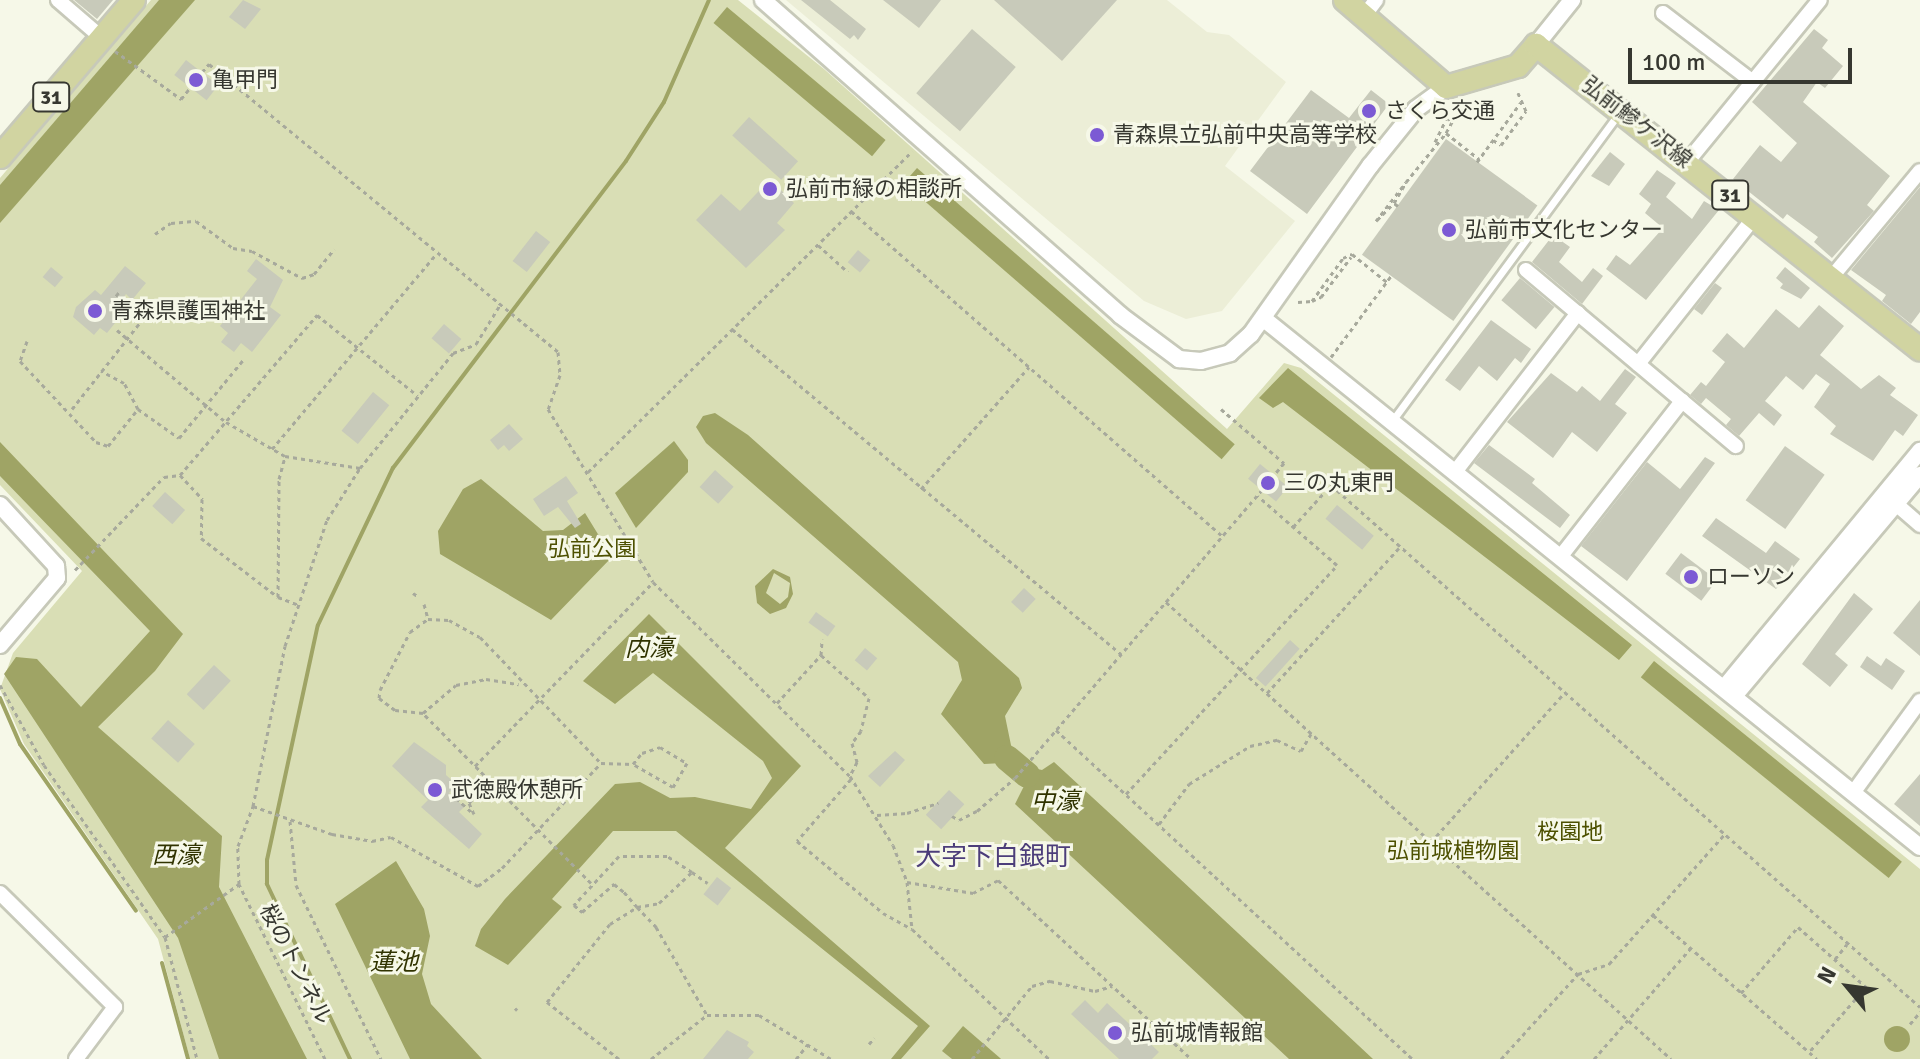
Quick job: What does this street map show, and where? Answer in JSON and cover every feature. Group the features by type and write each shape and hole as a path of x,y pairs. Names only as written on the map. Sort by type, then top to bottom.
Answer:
{"main road":[{"name":"31","path":"0,157 107,44 134,0"},
{"path":"1345,0 1370,8 1446,87 1518,66 1536,45"},
{"name":"弘前鰺ケ沢線","path":"1536,45 1688,161 1920,349"}],"street":[{"path":"58,0 107,44"},
{"path":"763,0 1120,315 1179,359 1201,361 1230,353 1264,319 1370,166 1416,109 1446,87"},
{"path":"1536,45 1572,0"},
{"path":"1688,161 1820,0"},
{"path":"1663,13 1753,82"},
{"path":"1831,278 1920,171"},
{"path":"1638,364 1756,215"},
{"path":"1526,270 1736,446"},
{"path":"1455,472 1578,313"},
{"path":"1264,319 1920,847"},
{"path":"1561,556 1682,401"},
{"path":"1729,692 1920,451"},
{"path":"1729,692 1920,475"},
{"path":"1896,504 1920,525"},
{"path":"0,505 56,566 57,578 2,643"},
{"path":"1853,793 1920,701"},
{"path":"0,893 115,1007 76,1059"}],"lane":[{"path":"1392,421 1622,109"}],"path":[{"path":"107,44 181,99 190,88"},
{"path":"202,72 209,64 558,352 560,375 548,409 653,582 850,778 876,815 907,882 912,929"},
{"path":"1493,140 1501,145 1526,111 1518,93"},
{"path":"1446,133 1478,160 1521,102"},
{"path":"1406,182 1396,205 1376,221 1434,143 1447,117 1452,122 1446,133 1434,143"},
{"path":"587,473 923,140"},
{"path":"851,211 1222,536"},
{"path":"155,234 171,223 196,221 233,248 252,251 302,278 314,274 334,249"},
{"path":"817,245 848,272"},
{"path":"272,449 438,252"},
{"path":"1312,301 1352,254"},
{"path":"1298,302 1321,297 1352,254"},
{"path":"1352,254 1387,282"},
{"path":"1331,358 1391,276"},
{"path":"1330,277 1334,280"},
{"path":"111,302 120,291"},
{"path":"165,937 239,884 238,846 253,806 299,605 327,520 360,468 453,353 476,344 500,304"},
{"path":"71,410 146,315"},
{"path":"75,570 164,477 180,475 317,315 418,396"},
{"path":"732,329 1121,654"},
{"path":"117,330 226,422 272,449 285,456 360,468"},
{"path":"27,341 20,361 71,410 96,442 108,446 138,409"},
{"path":"101,371 124,383 138,409 175,438 243,360"},
{"path":"921,489 1029,367"},
{"path":"1221,409 1284,463 1274,475"},
{"path":"278,597 279,479 285,456"},
{"path":"180,475 202,499 201,538 278,597 299,605"},
{"path":"1293,527 1331,485 1920,1009 1910,1024"},
{"path":"952,816 959,820 977,811 1015,778 1262,490"},
{"path":"1126,794 1337,565 1257,495"},
{"path":"1267,693 1400,547"},
{"path":"475,766 653,582"},
{"path":"413,593 419,597"},
{"path":"1166,602 1671,1059"},
{"path":"424,604 428,619"},
{"path":"591,883 537,833 423,713 395,710 379,698 380,690 410,632 428,619 465,627 601,763 633,764 673,787 687,763 660,747 642,753 633,764"},
{"path":"777,703 821,655 822,639"},
{"path":"821,655 869,698 861,713 861,731 852,743 857,762 850,778 797,841 883,913 912,929 1049,1059"},
{"path":"423,713 456,685 486,679 522,685"},
{"path":"2,685 44,765 165,937 197,1059"},
{"path":"1431,842 1564,693"},
{"path":"1056,730 1413,1059"},
{"path":"1158,824 1189,784 1250,746 1277,740 1301,751 1311,734"},
{"path":"253,806 290,821 359,839 391,837 478,886 537,833 601,763"},
{"path":"456,798 474,814 469,803 476,795"},
{"path":"876,815 907,813 938,803"},
{"path":"290,821 296,885 381,1059"},
{"path":"1501,1059 1578,974 1609,964 1724,835"},
{"path":"707,1015 656,927 614,884 582,912 574,905 611,861 624,855 667,856 708,883"},
{"path":"619,1059 547,1002 610,924 637,907 659,903 692,872"},
{"path":"907,882 973,893 998,880 1191,1059"},
{"name":"桜のトンネル","path":"239,884 325,1059"},
{"path":"1653,915 1817,1059"},
{"path":"1741,993 1798,927 1835,959 1866,987 1809,1052"},
{"path":"1835,959 1847,944"},
{"path":"1594,1059 1691,948"},
{"path":"972,1059 1032,986 1050,981 1095,991 1112,986"},
{"path":"651,1059 707,1015 759,1015 831,1059"},
{"path":"869,1044 874,1038"},
{"path":"796,1059 808,1044"}],"shaded area":[{"name":"青森県立弘前中央高等学校","path":"786,0 1167,0 1207,32 1229,35 1286,82 1225,166 1295,221 1222,311 1186,319 1144,301"}],"green space":[{"name":"弘前公園","path":"151,0 738,0 824,69 1227,429 1284,363 1301,368 1920,869 1920,1059 190,1059 158,939 24,744 0,689 13,653 82,571 0,485 0,178"}],"water":[{"path":"159,0 195,0 0,223 0,185"},
{"path":"727,7 886,140 872,156 714,23"},
{"path":"917,168 1235,444 1222,459 904,183"},
{"path":"1288,368 1632,645 1619,660 1283,402 1273,408 1259,398"},
{"name":"中濠","path":"715,413 748,435 1019,678 1022,688 1005,716 1012,750 1003,763 984,764 941,714 962,680 958,662 706,443 696,427 703,416"},
{"path":"674,441 688,460 688,472 636,528 615,493"},
{"name":"西濠","path":"0,442 183,634 155,671 98,727 222,836 219,887 307,1059 219,1059 178,938 4,674 16,657 37,659 81,707 150,631 0,476"},
{"path":"481,479 543,531 563,530 585,513 612,557 551,620 440,554 438,531 463,489"},
{"path":"773,569 790,577 793,594 786,608 770,614 757,603 755,586","holes":["774,573 790,583 788,597 780,604 766,593"]},
{"name":"内濠","path":"649,614 801,766 725,848 930,1026 901,1059 891,1059 918,1026 676,831 613,831 552,899 562,907 508,965 475,946 481,929 505,899 615,784 640,782 670,798 695,797 751,809 772,778 763,761 653,673 615,704 583,681"},
{"path":"1654,661 1902,862 1889,878 1641,677"},
{"name":"中濠","path":"1054,762 1373,1059 1289,1059 1015,804 1033,768 1042,770"},
{"name":"蓮池","path":"396,861 424,909 430,936 422,974 431,1004 482,1059 410,1059 335,904"},
{"path":"963,1026 1001,1059 952,1059 942,1051"},
{"path":"1897,1026 1906,1030 1910,1039 1906,1048 1897,1052 1888,1048 1884,1039 1888,1030"}],"building":[{"path":"74,0 113,0 97,19"},
{"path":"243,0 261,9 245,29 229,17"},
{"path":"801,0 830,0 866,29 858,40 854,35 850,39"},
{"path":"883,0 941,0 919,28"},
{"path":"994,0 1117,0 1062,61"},
{"path":"972,29 1016,67 960,131 916,93"},
{"path":"1814,29 1828,40 1822,48 1843,66 1825,88 1817,82 1803,102 1890,176 1867,205 1874,211 1832,258 1814,242 1818,237 1787,214 1783,219 1733,179 1760,145 1781,162 1797,143 1752,102"},
{"name":"亀甲門","path":"186,60 218,85 207,100 174,75"},
{"path":"1311,90 1349,118 1371,90 1389,104 1307,214 1250,171"},
{"path":"749,117 798,161 781,180 732,136"},
{"name":"弘前市文化センター","path":"1446,139 1537,205 1453,321 1362,255"},
{"path":"1610,152 1625,164 1609,186 1591,176"},
{"path":"1657,170 1676,183 1666,197 1692,219 1704,201 1719,210 1646,300 1606,269 1616,255 1630,265 1663,228 1645,213 1651,204 1639,194"},
{"name":"弘前市緑の相談所","path":"770,179 794,203 777,223 785,230 746,268 696,220 721,194 740,211"},
{"path":"1920,187 1920,312 1911,324 1882,301 1886,295 1851,270"},
{"path":"536,231 550,242 527,272 513,261"},
{"path":"1553,235 1570,247 1559,262 1582,282 1593,268 1603,276 1582,304 1532,262"},
{"path":"858,250 870,260 860,273 848,262"},
{"path":"256,259 283,280 270,307 281,315 252,352 241,343 234,352 221,342 228,333 220,326 257,279 247,271"},
{"path":"125,266 146,283 132,300 126,294 112,313 119,318 107,333 100,328 94,335 73,317 76,307 95,290 101,295"},
{"path":"51,267 63,277 55,287 43,277"},
{"path":"1785,267 1810,288 1801,299 1780,288 1783,284 1776,278"},
{"path":"1520,278 1554,307 1536,329 1501,300"},
{"path":"1715,283 1722,288 1702,315 1694,309"},
{"path":"1819,305 1844,326 1820,355 1861,389 1879,375 1896,388 1890,395 1918,415 1903,436 1895,430 1873,461 1830,434 1836,426 1814,407 1830,384 1816,374 1803,390 1786,376 1765,401 1782,415 1774,426 1759,413 1739,436 1726,425 1731,419 1706,398 1701,404 1690,395 1701,382 1706,386 1725,362 1712,351 1727,333 1744,348 1776,309 1799,328"},
{"path":"1491,320 1531,349 1521,363 1515,358 1497,381 1479,366 1460,391 1445,380"},
{"path":"444,324 461,339 449,353 432,338"},
{"path":"1625,369 1636,377 1615,404 1627,413 1597,452 1572,432 1553,458 1507,422 1551,373 1577,392 1582,386 1600,401"},
{"path":"373,392 389,405 358,444 342,431"},
{"path":"509,424 523,439 509,451 504,445 498,450 490,440"},
{"path":"1489,445 1535,479 1532,483 1570,515 1560,528 1474,463"},
{"path":"1785,446 1825,475 1785,529 1746,500"},
{"path":"1705,457 1715,463 1627,581 1581,546 1647,462 1680,489"},
{"name":"三の丸東門","path":"1260,464 1288,487 1276,501 1248,479"},
{"path":"715,470 734,487 718,504 700,487"},
{"path":"566,476 578,493 567,501 581,524 575,528 558,507 544,516 533,499"},
{"path":"165,492 185,510 172,524 152,506"},
{"path":"1337,505 1374,536 1362,550 1325,519"},
{"path":"1716,518 1766,553 1775,541 1800,559 1776,589 1702,536"},
{"name":"ローソン","path":"1681,553 1717,580 1701,601 1665,574"},
{"path":"1024,588 1036,599 1023,613 1011,602"},
{"path":"1854,593 1873,609 1835,654 1848,665 1830,687 1802,664"},
{"path":"1920,600 1920,656 1893,633"},
{"path":"816,612 835,626 828,637 808,623"},
{"path":"1290,640 1300,649 1266,687 1256,678"},
{"path":"865,648 877,658 867,671 855,660"},
{"path":"1867,656 1881,666 1886,658 1905,671 1892,690 1860,667"},
{"path":"214,665 231,681 204,710 187,694"},
{"path":"168,720 195,744 178,763 151,739"},
{"name":"武徳殿休憩所","path":"414,742 446,765 446,775 457,785 449,793 464,807 459,812 482,834 469,849 421,807 428,800 392,766"},
{"path":"895,751 905,760 880,787 868,776"},
{"path":"1920,774 1920,826 1894,804"},
{"path":"949,790 964,804 941,829 926,815"},
{"path":"717,877 731,888 718,905 703,894"},
{"name":"弘前城情報館","path":"1085,1000 1098,1013 1107,1003 1159,1052 1152,1059 1119,1059 1071,1014"},
{"path":"727,1030 749,1042 747,1046 754,1052 748,1059 703,1059"}],"waterway":[{"path":"350,1059 267,884 267,860 318,625 393,468 626,161 664,102 709,0"},
{"path":"0,698 20,744 136,911"},
{"path":"1007,758 1027,775"},
{"path":"162,963 188,1059"}],"place":[{"name":"亀甲門","path":"196,80"},
{"name":"さくら交通","path":"1369,111"},
{"name":"青森県立弘前中央高等学校","path":"1097,135"},
{"name":"弘前市緑の相談所","path":"770,189"},
{"name":"弘前市文化センター","path":"1449,230"},
{"name":"青森県護国神社","path":"95,311"},
{"name":"三の丸東門","path":"1268,483"},
{"name":"ローソン","path":"1691,577"},
{"name":"武徳殿休憩所","path":"435,790"},
{"name":"弘前城情報館","path":"1115,1033"}],"district":[{"name":"大字下白銀町","path":"993,858"}],"park label":[{"name":"桜園地","path":"1570,832"},
{"name":"弘前城植物園","path":"1453,851"}]}
